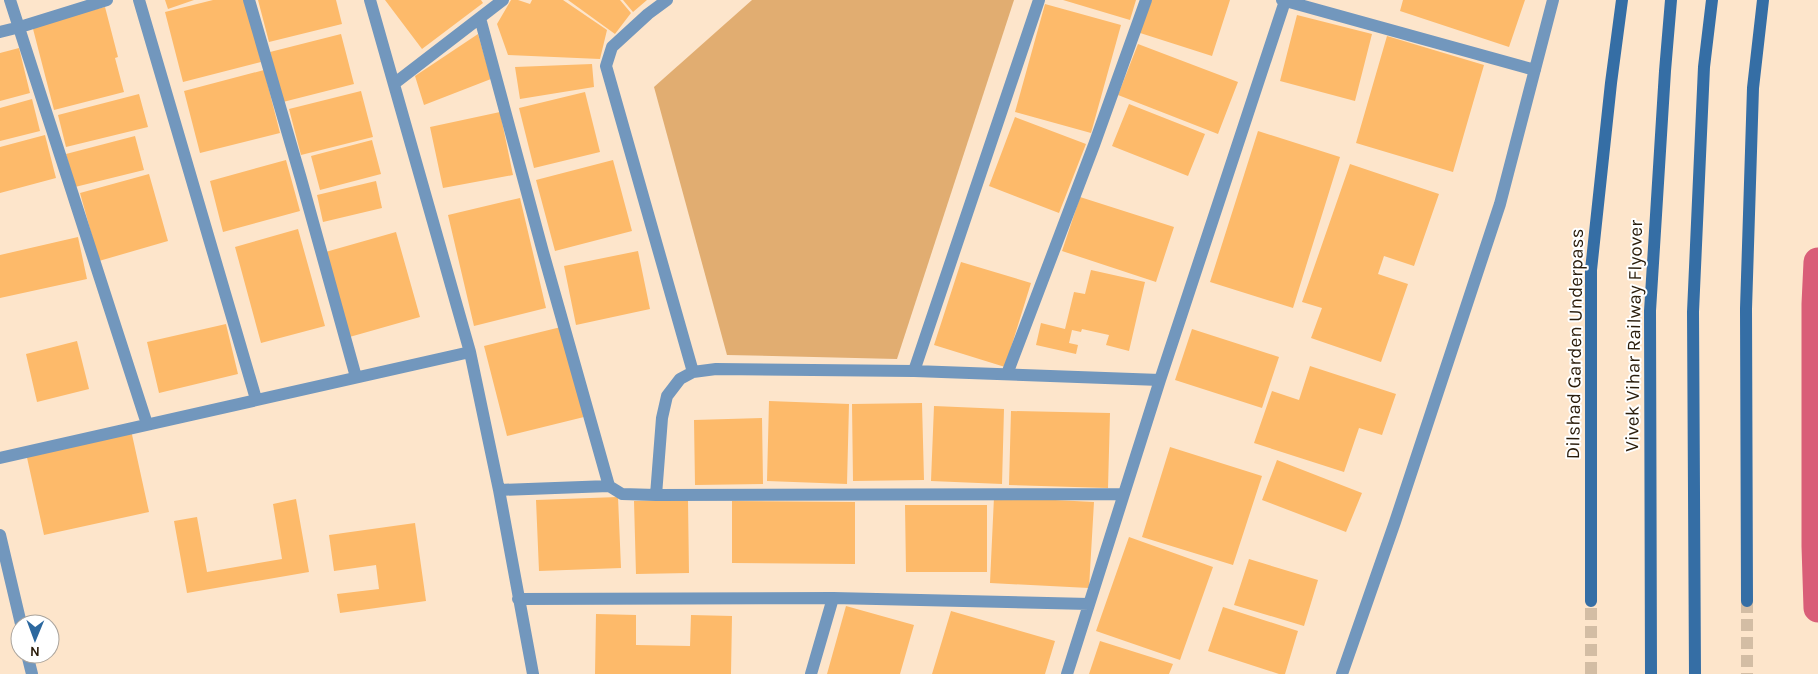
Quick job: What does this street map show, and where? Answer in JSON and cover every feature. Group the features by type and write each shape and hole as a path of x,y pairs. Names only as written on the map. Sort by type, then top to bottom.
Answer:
{"main road":[{"name":"Dilshad Garden Underpass","path":"1591,601 1592,270 1611,83 1622,0"},
{"name":"Vivek Vihar Railway Flyover","path":"1651,674 1650,311 1671,0"},
{"path":"1695,674 1693,312 1704,67 1712,0"},
{"path":"1747,601 1746,300 1753,88 1763,0"}],"street":[{"path":"10,0 147,424"},
{"path":"0,32 20,28 107,0"},
{"path":"140,0 256,399"},
{"path":"249,0 356,377"},
{"path":"370,0 470,352 499,490 533,674"},
{"path":"395,83 503,0"},
{"path":"667,0 648,14 612,47 606,66 693,372"},
{"path":"914,371 1039,0"},
{"path":"1007,374 1094,145 1146,0"},
{"path":"1342,674 1395,522 1500,204 1553,0"},
{"path":"1067,674 1283,1 1535,70"},
{"path":"480,18 609,486"},
{"path":"0,458 470,352"},
{"path":"656,495 662,418 667,396 680,379 693,372 716,369 914,371 1160,380"},
{"path":"499,490 609,486 622,494 656,495 1124,494"},
{"path":"0,535 18,614"},
{"path":"518,598 833,598 1089,604"},
{"path":"810,674 833,598"}],"shaded area":[{"path":"752,0 1014,0 897,359 727,355 654,87"}],"building":[{"path":"165,0 194,0 168,9"},
{"path":"213,0 246,0 261,62 183,82 165,12"},
{"path":"258,0 336,0 342,24 269,42"},
{"path":"385,0 481,0 483,3 422,49"},
{"path":"511,0 530,4 532,0 563,0 607,30 600,59 508,55 497,24"},
{"path":"568,0 620,0 631,13 615,34"},
{"path":"623,0 647,0 633,12"},
{"path":"1063,0 1136,0 1130,20"},
{"path":"1152,0 1230,0 1212,56 1137,32"},
{"path":"1403,0 1525,0 1509,47 1400,11"},
{"path":"1045,4 1121,25 1091,133 1015,112"},
{"path":"105,7 118,57 115,58 124,92 54,110 32,25"},
{"path":"1297,15 1372,34 1355,101 1280,81"},
{"path":"341,34 354,84 283,102 270,52"},
{"path":"478,34 491,79 424,105 415,76"},
{"path":"1387,36 1484,65 1453,172 1356,143"},
{"path":"1138,44 1238,82 1218,134 1118,95"},
{"path":"19,48 30,93 0,101 0,53"},
{"path":"592,64 594,87 520,99 515,67"},
{"path":"264,70 280,133 200,153 184,91"},
{"path":"361,91 373,137 301,155 289,109"},
{"path":"585,92 600,152 534,168 519,108"},
{"path":"139,94 148,127 66,147 58,115"},
{"path":"32,99 40,131 0,141 0,108"},
{"path":"1129,104 1205,134 1188,176 1112,146"},
{"path":"500,112 513,175 443,188 430,127"},
{"path":"1015,117 1086,144 1059,213 989,186"},
{"path":"1258,131 1340,157 1293,308 1210,282"},
{"path":"45,135 56,178 0,193 0,147"},
{"path":"135,136 144,170 75,187 66,154"},
{"path":"372,140 381,174 320,190 311,156"},
{"path":"286,160 300,211 223,232 210,181"},
{"path":"613,160 632,231 555,251 536,180"},
{"path":"1350,164 1439,194 1414,266 1384,256 1378,274 1408,284 1381,362 1311,338 1322,308 1302,302"},
{"path":"149,174 168,241 99,261 80,193"},
{"path":"376,181 382,208 323,222 317,195"},
{"path":"1080,197 1174,227 1156,282 1062,251"},
{"path":"520,198 546,308 474,326 448,215"},
{"path":"298,229 325,326 261,343 235,247"},
{"path":"396,232 420,317 346,338 322,253"},
{"path":"78,237 87,279 0,298 0,255"},
{"path":"638,251 650,309 576,325 564,266"},
{"path":"961,262 1031,283 1005,367 934,345"},
{"path":"1091,270 1145,282 1129,351 1106,345 1109,335 1082,329 1081,332 1072,330 1069,343 1078,345 1076,354 1036,345 1041,323 1065,329 1074,292 1085,294"},
{"path":"226,324 238,374 159,393 147,342"},
{"path":"561,327 584,417 507,436 484,346"},
{"path":"1192,329 1279,357 1262,408 1175,380"},
{"path":"77,341 89,389 37,402 26,354"},
{"path":"1310,366 1396,394 1382,435 1359,428 1344,472 1254,443 1272,391 1299,400"},
{"path":"769,401 849,404 847,484 767,481"},
{"path":"922,403 924,480 853,481 852,404"},
{"path":"934,406 1004,409 1002,484 931,481"},
{"path":"1011,411 1110,413 1108,488 1009,485"},
{"path":"762,418 763,484 695,485 694,420"},
{"path":"131,430 149,512 44,535 26,453"},
{"path":"1170,447 1262,476 1233,565 1142,537"},
{"path":"1277,460 1362,493 1346,532 1262,500"},
{"path":"618,497 621,568 539,571 536,500"},
{"path":"994,497 1094,502 1089,588 990,583"},
{"path":"296,499 309,572 187,593 174,521 197,517 207,572 282,559 273,504"},
{"path":"688,500 689,573 636,574 634,501"},
{"path":"732,501 855,502 855,564 732,563"},
{"path":"905,505 987,505 987,572 906,572"},
{"path":"415,523 426,601 340,613 337,594 379,589 376,565 334,571 329,535"},
{"path":"1129,537 1213,567 1180,660 1096,631"},
{"path":"1249,559 1318,580 1304,626 1234,605"},
{"path":"846,606 914,625 900,674 827,674"},
{"path":"1223,607 1298,631 1285,674 1279,674 1208,651"},
{"path":"951,611 1055,641 1045,674 932,674"},
{"path":"596,614 636,615 636,645 690,646 691,615 732,616 731,674 595,674"},
{"path":"1100,641 1173,664 1169,674 1089,674"}],"waterway":[{"path":"1818,262 1816,304 1816,546 1818,608"}],"tunnel":[{"path":"1591,601 1591,674"},
{"path":"1747,601 1747,674"}]}
